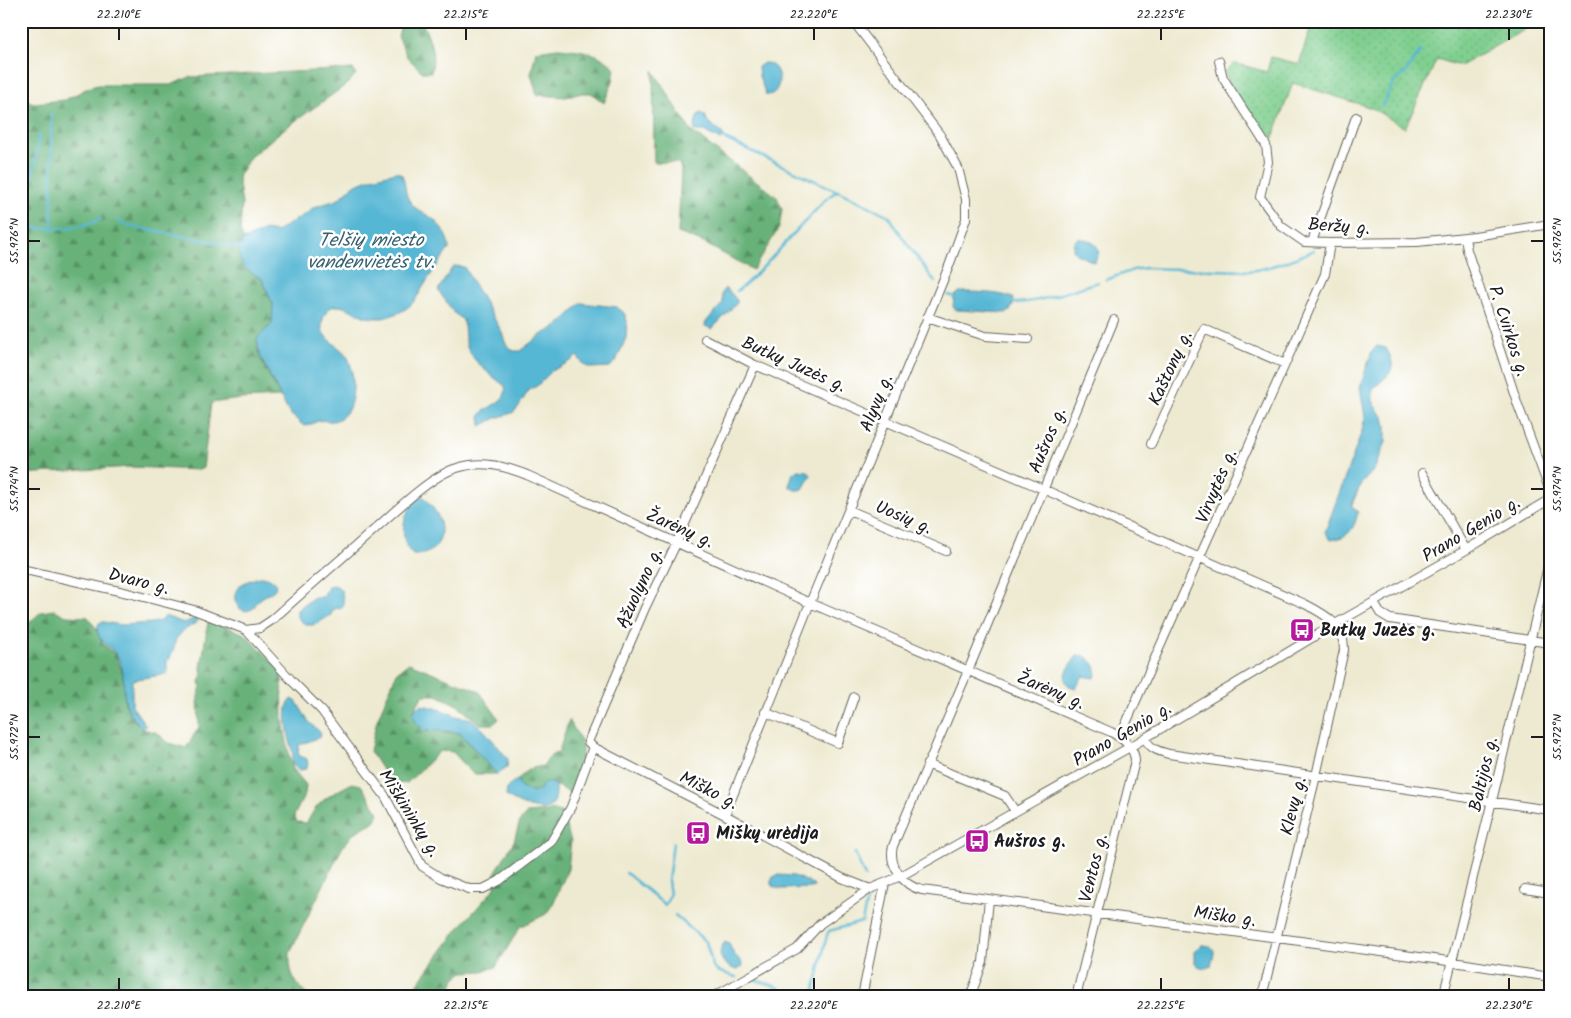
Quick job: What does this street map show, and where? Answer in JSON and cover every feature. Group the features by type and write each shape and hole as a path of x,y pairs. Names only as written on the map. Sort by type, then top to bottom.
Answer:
{"street":[{"name":"Alyvų g.","path":"725,815 952,258 966,219 966,199 962,179 954,158 940,135 853,21"},
{"name":"Beržų g.","path":"1218,61 1223,78 1266,145 1268,162 1260,197 1281,226 1304,242 1330,244 1417,242 1550,224"},
{"path":"1312,242 1356,117"},
{"name":"P. Cvirkos g.","path":"1464,236 1518,405 1550,491"},
{"name":"Virvytės g.","path":"1120,737 1325,274 1330,244"},
{"path":"927,317 985,336 1028,339"},
{"name":"Aušros g.","path":"901,876 891,859 891,853 1114,320"},
{"name":"Kaštonų g.","path":"1151,444 1204,329 1285,364"},
{"name":"Butkų Juzės g.","path":"705,339 755,365 1305,604 1320,612 1335,624"},
{"name":"Ąžuolyno g.","path":"590,745 645,608 676,544 755,365"},
{"name":"Žarėnų g.","path":"246,630 260,628 272,620 400,506 439,476 456,468 479,464 499,465 512,469 810,603 1120,737 1130,747"},
{"path":"1422,473 1466,550"},
{"name":"Prano Genio g.","path":"712,997 797,949 820,924 870,889 901,876 1130,747 1335,624 1466,550 1550,499"},
{"name":"Uosių g.","path":"849,510 946,551"},
{"name":"Baltijos g.","path":"1443,997 1550,558"},
{"name":"Dvaro g.","path":"21,569 194,610 246,630"},
{"path":"1374,603 1380,613 1390,618 1550,643"},
{"name":"Klevų g.","path":"1262,997 1316,776 1344,650 1343,636 1335,624"},
{"name":"Miškininkų g.","path":"246,630 322,711 385,796 422,866 441,878 469,889 483,889 499,882 551,842 571,807 590,745"},
{"path":"766,712 838,743 854,697"},
{"path":"1145,738 1151,747 1164,753 1550,810"},
{"name":"Miško g.","path":"590,745 842,878 870,889"},
{"name":"Ventos g.","path":"1076,997 1133,770 1135,757 1130,747"},
{"path":"928,764 1005,796 1016,811"},
{"name":"Miško g.","path":"901,876 907,885 913,888 989,900 1097,913 1550,977"},
{"path":"862,997 884,883"},
{"path":"1525,889 1550,893"},
{"path":"970,997 983,962 987,940 989,900"}],"green space":[{"path":"402,21 420,21 424,26 432,52 431,72 422,72 407,57 398,36"},
{"path":"1540,21 1460,66 1437,59 1405,128 1372,108 1293,83 1271,143 1231,87 1225,72 1234,63 1267,72 1271,57 1299,64 1312,23"},
{"path":"558,48 589,52 602,58 615,68 613,81 604,103 591,93 566,97 537,95 531,74 536,51"},
{"path":"353,69 356,74 346,85 284,129 250,157 238,177 242,204 240,231 244,240 239,248 256,276 262,279 273,304 272,324 261,337 257,347 263,364 281,397 240,399 211,403 203,468 199,470 131,467 21,474 21,98 34,103 65,100 90,87 99,85 171,85 190,77"},
{"path":"653,70 691,131 777,197 782,209 779,228 753,270 702,242 678,233 681,170 679,163 654,162"},
{"path":"55,610 66,616 88,617 97,630 103,644 116,655 123,674 125,703 133,719 143,729 158,733 166,742 186,748 199,727 198,696 201,687 201,668 208,622 212,621 245,634 280,669 283,720 289,755 293,769 306,785 305,794 294,816 297,822 307,823 316,808 326,798 338,791 352,783 361,785 379,813 375,821 354,833 342,848 290,952 290,966 294,977 309,997 21,997 21,626 29,623 41,612"},
{"path":"409,663 479,691 499,719 493,724 480,724 457,705 437,695 423,695 413,712 425,731 438,730 460,733 497,774 473,774 453,752 440,751 407,783 391,784 370,751 377,720 397,672"},
{"path":"569,720 582,743 582,761 571,793 549,782 536,791 520,788 518,780 523,774 532,768 543,766 549,757 559,751"},
{"path":"554,810 561,812 571,841 568,869 553,904 546,914 520,927 496,967 483,971 463,972 455,978 450,992 451,997 408,997 459,928 495,888 495,873 514,841 520,821 527,813"}],"water":[{"path":"764,63 770,64 775,68 779,79 776,90 772,94 766,95 759,76 758,67"},
{"path":"701,113 705,115 708,122 722,133 723,138 720,140 704,131 695,131 694,126 698,115"},
{"name":"Telšių miesto vandenvietės tv.","path":"396,172 401,173 407,196 413,206 436,221 441,228 448,241 449,249 414,301 402,311 382,318 367,317 337,306 327,311 323,319 323,332 348,358 353,379 352,397 347,411 339,419 318,421 304,426 289,413 260,356 257,340 272,324 273,304 262,279 244,268 240,259 239,248 244,240 265,230 276,232 314,207 337,200 356,184"},
{"path":"1078,238 1088,240 1098,248 1099,252 1094,262 1076,254 1073,250 1074,242"},
{"path":"455,266 464,267 502,332 505,342 514,351 520,351 541,335 558,326 581,303 617,307 624,313 627,321 626,338 616,361 610,367 590,368 584,365 577,356 553,370 537,386 529,390 517,409 512,413 496,418 481,426 480,415 501,400 504,396 505,386 477,362 466,343 463,320 454,313 438,290"},
{"path":"724,289 727,289 737,300 737,303 712,329 705,326 706,322 723,303 722,294"},
{"path":"959,292 1000,295 1013,298 1014,303 1010,311 1005,313 957,310 953,307 954,297"},
{"path":"1377,346 1386,348 1392,362 1390,372 1373,389 1373,401 1384,417 1386,442 1374,470 1361,484 1352,504 1352,507 1358,512 1355,524 1346,535 1331,540 1325,532 1362,431 1365,417 1360,387 1372,351"},
{"path":"799,470 808,471 811,475 803,489 795,490 789,486 793,473"},
{"path":"423,496 438,516 441,534 432,550 420,555 413,555 405,540 403,532 404,523 411,507 416,500"},
{"path":"259,577 274,581 276,583 275,589 258,601 253,608 247,611 239,608 235,599 237,589 245,582"},
{"path":"333,585 341,590 344,606 332,611 331,615 314,625 302,622 297,617 297,610 314,597 323,597 328,587"},
{"path":"165,616 184,623 196,618 198,620 176,639 173,652 167,662 167,674 132,680 132,706 146,726 143,729 127,707 123,672 119,660 116,654 99,637 97,628 99,623 104,622 121,625 152,623 160,621"},
{"path":"1083,655 1094,664 1096,674 1095,678 1083,676 1076,688 1066,683 1066,674 1077,656"},
{"path":"291,699 296,701 309,722 321,733 320,737 299,745 298,753 307,759 306,769 300,770 293,763 286,718 288,704"},
{"path":"420,705 429,706 458,717 471,719 508,759 507,767 497,774 460,733 438,730 425,731 415,721 413,712"},
{"path":"518,780 521,788 532,792 540,791 543,783 549,782 556,785 554,803 548,808 542,809 522,805 506,796 512,782"},
{"path":"778,875 794,876 813,884 814,887 779,889 772,886 771,881 773,877"},
{"path":"725,942 729,944 734,954 741,961 743,966 738,970 733,969 722,960 720,951"},
{"path":"1201,945 1213,948 1213,958 1209,967 1201,967 1195,963 1195,951"}],"waterway":[{"path":"1382,106 1394,82 1406,72 1420,51"},
{"path":"51,114 52,229"},
{"path":"21,224 25,227 39,135"},
{"path":"723,138 837,191"},
{"path":"737,291 768,262 832,194 838,191 889,216 935,282"},
{"path":"21,231 25,227 74,227 101,219"},
{"path":"117,220 127,225 241,248"},
{"path":"1106,280 1133,270 1145,268 1249,271 1282,263 1314,250"},
{"path":"1013,303 1034,301 1098,282"},
{"path":"948,295 955,297"},
{"path":"626,873 665,905 670,895 668,881 673,843"},
{"path":"855,853 865,877"},
{"path":"813,997 829,931 862,922 867,899"},
{"path":"675,915 706,942 713,966 717,971 736,977"},
{"path":"756,980 778,987 787,997"}],"place":[{"name":"Butkų Juzės g.","path":"1302,630"},
{"name":"Miškų urėdija","path":"698,833"},
{"name":"Aušros g.","path":"977,841"}]}
